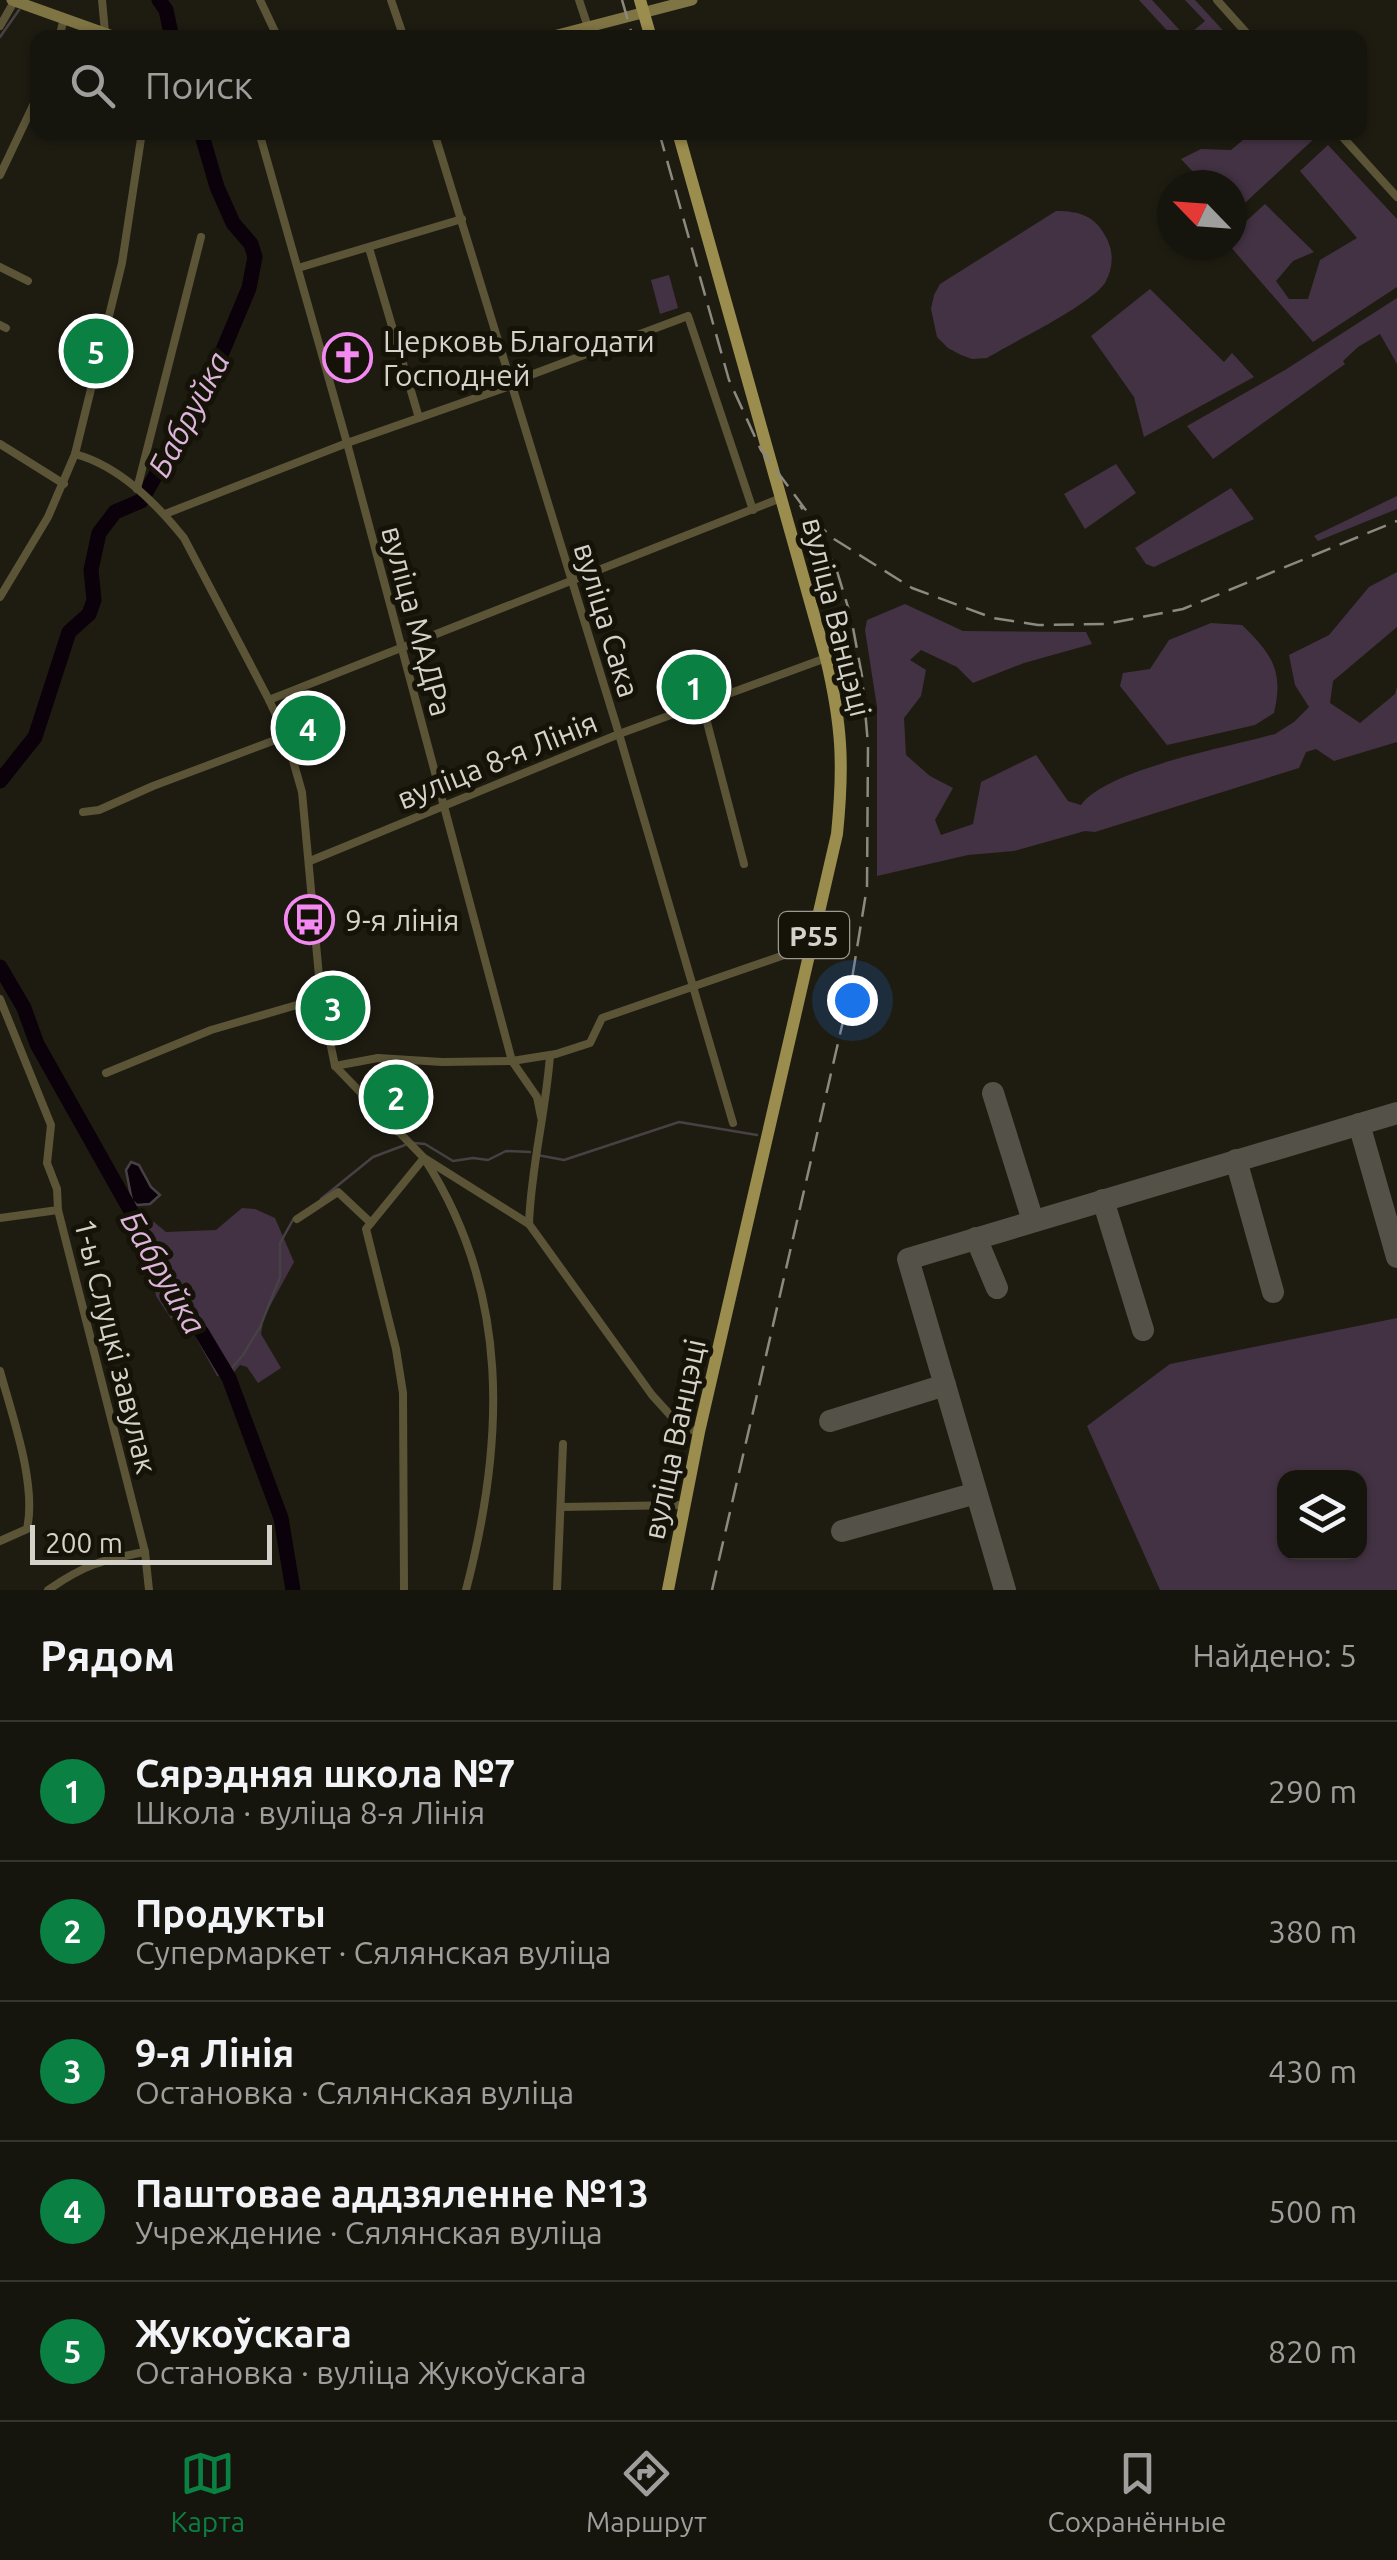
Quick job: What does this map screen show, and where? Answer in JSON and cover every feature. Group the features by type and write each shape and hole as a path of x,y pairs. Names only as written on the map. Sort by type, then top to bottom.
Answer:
{"main road":[{"path":"577,30 642,6 692,0"},
{"path":"17,1 100,30"},
{"name":"вуліца Ванцэці","path":"668,1590 700,1432 837,834 843,772 838,712 826,658 680,140"}],"street":[{"path":"102,0 105,30"},
{"path":"260,0 274,30"},
{"path":"392,0 401,30"},
{"path":"578,0 588,27"},
{"path":"1217,0 1244,30"},
{"path":"0,26 17,1"},
{"path":"61,30 64,16"},
{"path":"0,176 30,112"},
{"path":"0,597 64,484 74,454 122,262 141,140"},
{"name":"вуліца МАДРа","path":"262,140 512,1061 536,1097 541,1117"},
{"name":"вуліца Сака","path":"437,140 619,734 733,1123"},
{"path":"1345,140 1397,197"},
{"path":"298,268 462,218"},
{"path":"137,490 200,237"},
{"path":"368,248 419,418"},
{"path":"0,267 28,281"},
{"name":"вуліца Ванцэці","path":"512,383 688,316 753,510"},
{"path":"165,514 346,442 512,383"},
{"path":"0,444 64,484"},
{"path":"74,454 98,460 165,514 184,538 269,700 286,736 302,792 321,998 335,1066 424,1158 440,1182 463,1233 482,1292 492,1344 494,1389 484,1519 466,1590"},
{"path":"269,700 781,498"},
{"name":"вуліца 8-я Лінія","path":"310,860 619,734 826,658"},
{"path":"702,703 744,864"},
{"path":"83,812 99,810 286,736"},
{"path":"335,1066 378,1058 512,1061 550,1055 590,1043 602,1018 796,950 810,952"},
{"path":"106,1073 212,1030 321,998"},
{"name":"1-ы Слуцкі завулак","path":"0,999 51,1125 47,1163 144,1552 149,1590"},
{"path":"530,1224 530,1180 548,1088 550,1055"},
{"path":"424,1158 530,1224 652,1395 681,1427 700,1432"},
{"path":"404,1590 403,1392 366,1230 424,1158"},
{"path":"297,1219 338,1192 371,1222"},
{"path":"0,1218 58,1210"},
{"path":"0,1371 19,1444 29,1511 27,1530 0,1541"},
{"path":"557,1590 563,1444"},
{"path":"561,1507 684,1504"},
{"path":"48,1590 80,1568 144,1552"}],"shaded area":[{"path":"1139,0 1152,0 1180,30 1167,30"},
{"path":"1185,0 1195,0 1223,30 1194,30 1205,21"},
{"path":"1243,140 1313,140 1247,201 1247,170 1191,170 1181,159 1201,149 1231,150"},
{"path":"1328,145 1397,219 1397,287 1313,342 1242,260 1247,260 1247,220 1265,204 1314,252 1293,261 1276,281 1289,299 1308,299 1320,260 1357,238 1300,171"},
{"path":"1056,211 1086,216 1103,231 1112,255 1105,283 1067,313 987,358 972,359 948,348 937,337 931,309 940,284"},
{"path":"669,275 678,308 660,314 651,280"},
{"path":"1150,289 1224,362 1232,353 1254,377 1144,437 1134,397 1091,336"},
{"path":"1397,298 1397,364 1380,334 1358,347 1343,361 1345,364 1213,459 1187,426 1285,370"},
{"path":"1116,464 1136,493 1085,529 1064,494"},
{"path":"1231,488 1254,519 1154,567 1146,564 1135,548"},
{"path":"1397,496 1397,509 1318,541 1314,536"},
{"path":"1397,572 1397,627 1333,681 1330,703 1360,723 1395,694 1397,687 1397,742 1334,761 1316,749 1306,752 1299,768 1095,832 877,876 877,707 865,630 867,620 905,604 963,631 1086,632 1092,644 1024,663 973,683 957,667 921,650 910,660 926,670 921,696 904,718 906,755 930,776 953,788 935,820 941,835 973,824 981,782 1036,755 1068,801 1081,805 1095,792 1142,770 1275,734 1309,707 1295,685 1289,655 1329,635 1369,587"},
{"path":"1211,623 1242,625 1268,655 1276,674 1274,713 1255,725 1167,745 1120,686 1123,673 1150,669 1169,640"},
{"path":"131,1162 139,1165 160,1195 150,1204 137,1205 132,1201 126,1170"},
{"path":"242,1208 275,1218 294,1262 264,1317 261,1334 281,1368 258,1383 247,1367 240,1365 229,1378 217,1376 195,1336 172,1320 156,1296 153,1270 135,1232 145,1223 154,1222 166,1232 216,1230"},
{"path":"1397,1318 1397,1590 1160,1590 1087,1426 1170,1364"}],"waterway":[{"name":"Бабруйка","path":"159,0 166,10 170,30"},
{"path":"0,37 19,10"},
{"name":"Бабруйка","path":"0,781 35,737 69,632 89,614 94,600 91,570 99,533 115,512 141,501 213,374 249,288 255,257 251,244 233,223 203,140"},
{"name":"Бабруйка","path":"0,967 24,1008 37,1044 168,1285 229,1378 281,1518 293,1590"},
{"path":"537,1155 564,1160 679,1122 757,1135"},
{"path":"414,1143 425,1144 453,1161 488,1160 506,1151 530,1152"},
{"path":"321,1199 373,1157 405,1145"},
{"path":"226,1375 260,1327 280,1277 280,1243 294,1218"}],"taxiway":[{"path":"993,1093 1033,1221"},
{"path":"1005,1590 908,1259 1397,1113"},
{"path":"1359,1124 1397,1257"},
{"path":"1236,1160 1273,1292"},
{"path":"1103,1200 1143,1330"},
{"path":"976,1238 997,1288"},
{"path":"830,1421 945,1385"},
{"path":"842,1531 976,1493"}],"railway":[{"path":"622,0 631,30"},
{"path":"661,140 729,380 761,450 814,521 834,539 912,588 993,618 1038,625 1106,624 1183,609 1397,521"},
{"path":"712,1590 850,991 867,887 868,744 862,676 851,617 836,568 800,505"}],"place":[{"name":"Жукоўскага","path":"96,351"},
{"name":"Церковь Благодати Господней","path":"348,358"},
{"name":"Сярэдняя школа №7","path":"694,687"},
{"name":"Паштовае аддзяленне №13","path":"308,728"},
{"name":"9-я лінія","path":"310,920"},
{"name":"9-я Лінія","path":"333,1008"},
{"name":"Продукты","path":"396,1097"}]}
